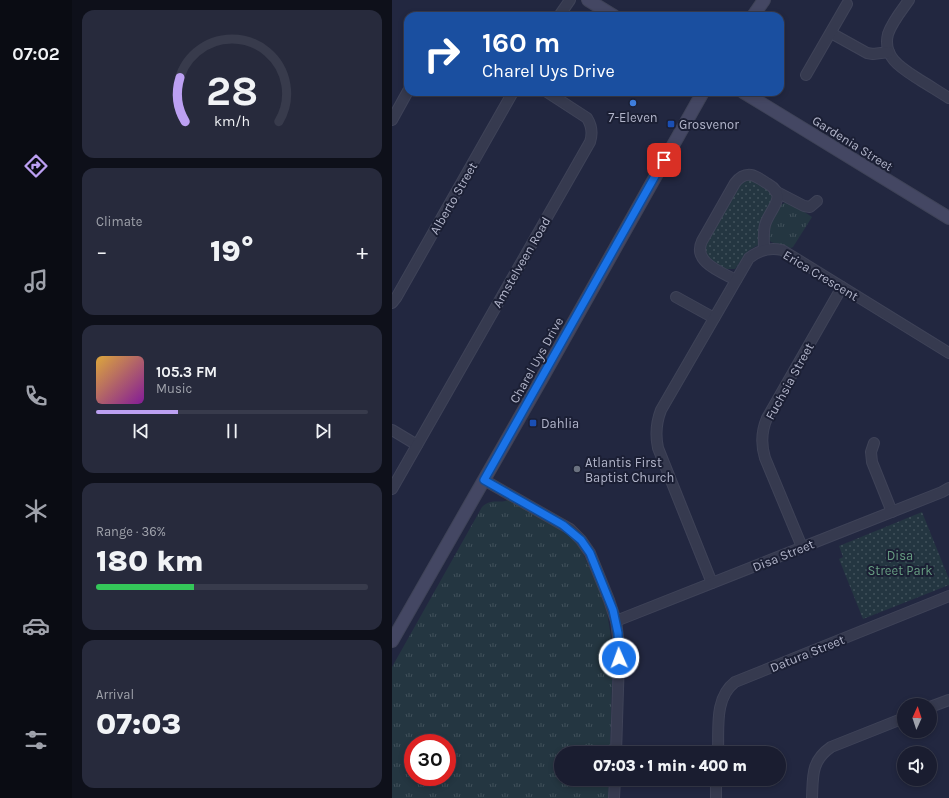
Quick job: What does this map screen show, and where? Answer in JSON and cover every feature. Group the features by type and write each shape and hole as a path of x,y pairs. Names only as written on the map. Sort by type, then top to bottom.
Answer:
{"main road":[{"path":"588,0 608,12"},
{"path":"756,12 764,0"},
{"name":"Charel Uys Drive","path":"392,641 701,96"},
{"name":"Gardenia Street","path":"750,96 949,218"}],"street":[{"path":"562,12 570,0"},
{"path":"909,0 888,33 889,52 901,68 949,98"},
{"path":"806,75 848,4"},
{"path":"830,33 873,54 889,52"},
{"path":"392,120 406,96"},
{"name":"Alberto Street","path":"392,303 511,96"},
{"name":"Amstelveen Road","path":"392,489 590,142 592,132 587,118 553,96"},
{"path":"736,280 703,260 700,251 701,244 739,178 746,175 754,176 771,186 776,191 804,206 810,207 817,201"},
{"path":"764,250 765,225 777,201 776,191"},
{"name":"Erica Crescent","path":"712,583 658,448 656,424 661,410 749,258 764,250 782,250 949,353"},
{"name":"Fuchsia Street","path":"802,548 765,458 762,445 763,431 767,418 842,287"},
{"path":"676,297 714,318"},
{"path":"392,430 417,445"},
{"path":"874,443 871,452 872,462 892,512"},
{"path":"484,480 563,525 581,540 590,553 616,621 619,645 616,746"},
{"name":"Disa Street","path":"616,621 949,488"},
{"name":"Datura Street","path":"718,746 721,702 727,690 735,682 949,596"},
{"path":"937,705 949,700"},
{"path":"812,798 815,766 820,756 825,751 831,747 897,721"},
{"path":"614,798 615,786"},
{"path":"716,786 716,798"}],"green space":[{"path":"750,179 770,190 773,197 763,220 758,245 748,251 735,269 725,269 705,256 704,245 741,182"},
{"path":"786,202 812,217 791,248 771,242 768,238 769,224 779,206"},
{"path":"508,500 562,530 573,539 581,549 600,591 607,613 613,648 610,746 554,746 554,786 609,786 608,798 392,798 392,667 482,507 492,502"},
{"name":"Disa Street Park","path":"922,512 949,579 949,585 863,619 839,559 843,557 839,546"}],"place":[{"name":"7-Eleven","path":"633,103"},
{"name":"Grosvenor","path":"671,124"},
{"name":"Dahlia","path":"533,423"},
{"name":"Atlantis First Baptist Church","path":"577,469"}],"route":[{"path":"619,658 618,633 613,610 586,546 570,529 484,480 664,160"}]}
